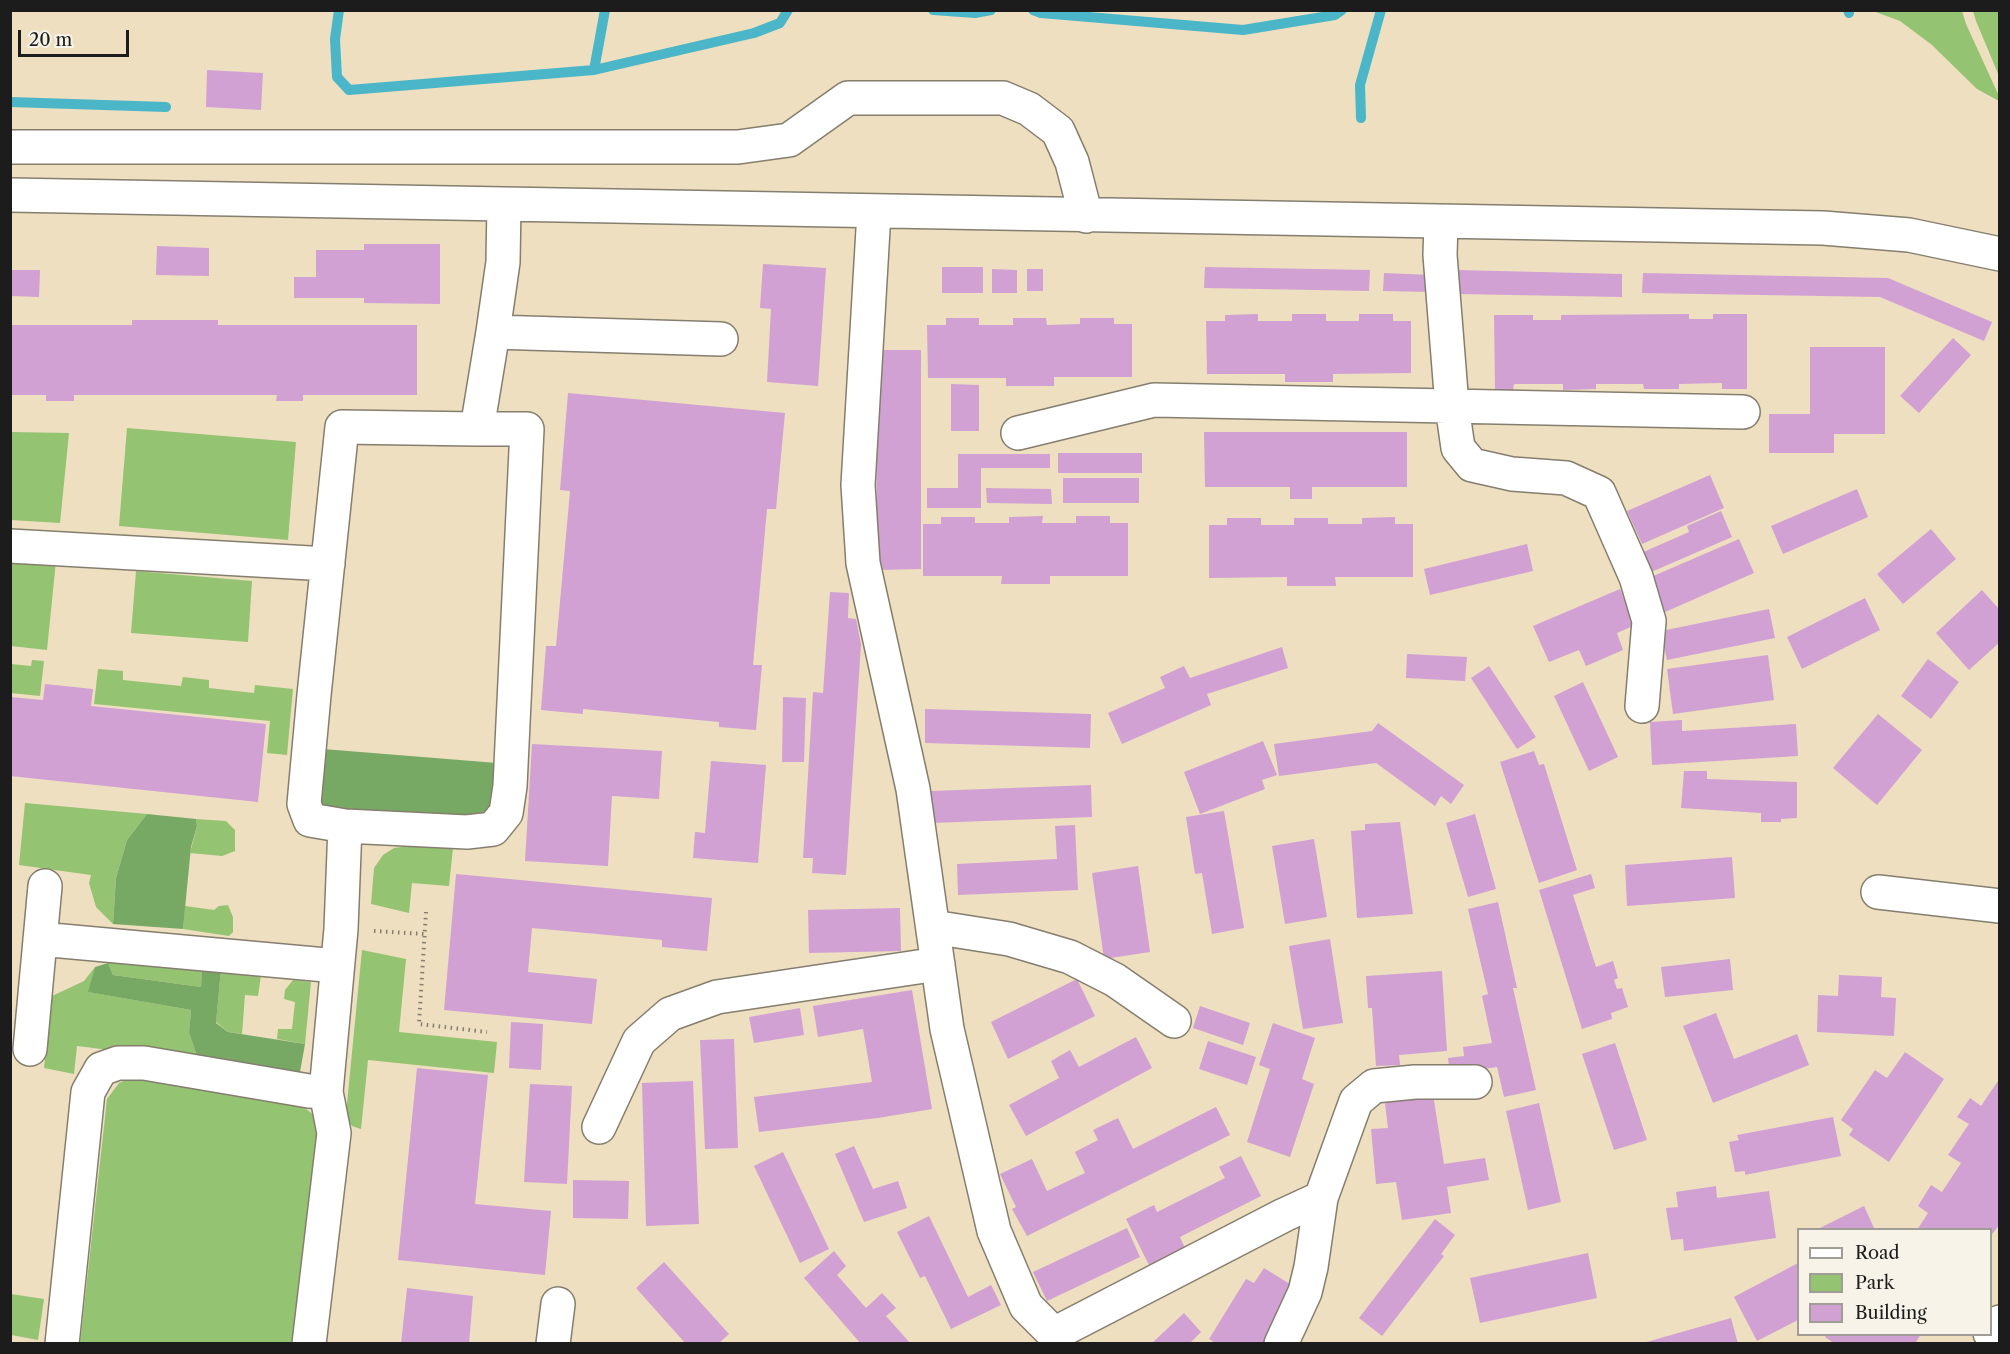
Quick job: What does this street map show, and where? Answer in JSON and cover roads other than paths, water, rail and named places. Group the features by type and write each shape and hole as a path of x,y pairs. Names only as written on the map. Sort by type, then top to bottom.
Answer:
{"street":[{"path":"10,147 738,147 789,140 848,98 1003,98 1029,109 1058,131 1072,162 1086,216"},
{"path":"10,195 1823,228 1909,235 2000,254"},
{"path":"477,429 503,262 504,204"},
{"path":"874,212 858,485 863,563 913,789 948,1029 994,1232 1026,1306 1054,1334 1321,1198"},
{"path":"1441,222 1440,255 1452,406 1458,448 1472,465 1512,474 1566,478 1599,493 1636,577 1649,621 1642,706"},
{"path":"493,332 721,339"},
{"path":"1018,433 1154,400 1743,412"},
{"path":"342,427 527,429 510,786 506,813 493,829 467,832 345,826 310,820 304,804 328,564 342,427"},
{"path":"10,546 328,564"},
{"path":"309,1344 334,1133 326,1092 341,929 345,826"},
{"path":"30,1049 45,886"},
{"path":"1878,892 2000,906"},
{"path":"933,927 1009,939 1070,957 1115,980 1174,1021"},
{"path":"40,939 337,966"},
{"path":"599,1127 639,1041 670,1014 717,997 938,964"},
{"path":"62,1344 88,1092 101,1069 118,1064 144,1063 326,1092"},
{"path":"1281,1344 1305,1292 1321,1198 1356,1101 1374,1086 1415,1082 1475,1082"},
{"path":"553,1344 558,1304"}],"waterway":[{"path":"339,10 335,39 337,77 349,90 594,70 754,33 780,23 788,10"},
{"path":"594,70 605,10"},
{"path":"933,10 975,13 991,10"},
{"path":"1033,10 1041,13 1243,30 1335,15 1342,10"},
{"path":"1361,118 1360,85 1381,10"},
{"path":"10,102 166,107"}]}
